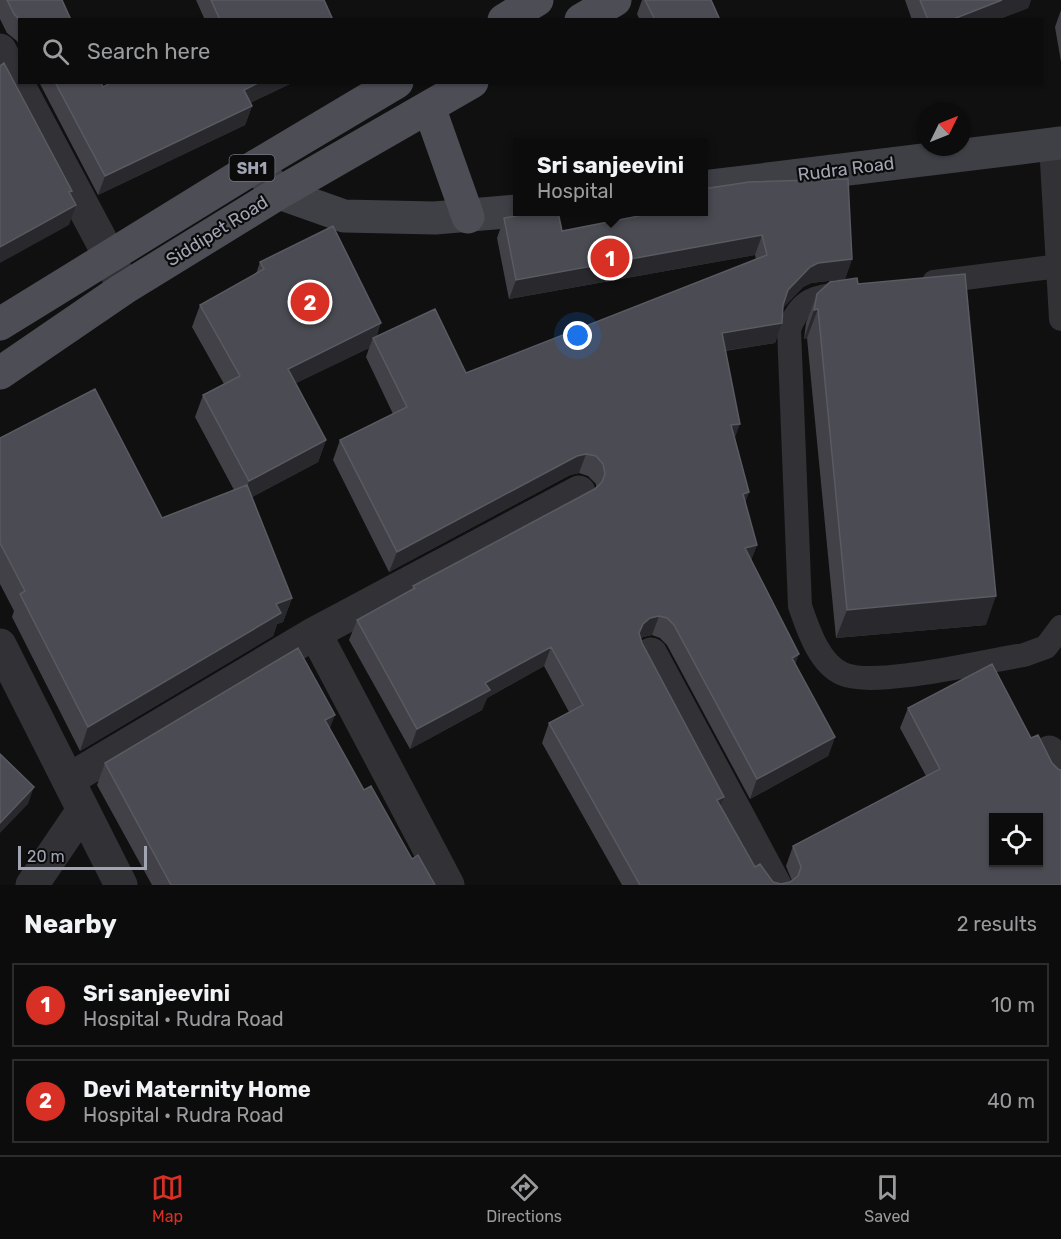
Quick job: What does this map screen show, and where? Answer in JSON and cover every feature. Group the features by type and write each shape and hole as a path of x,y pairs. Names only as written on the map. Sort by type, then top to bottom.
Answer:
{"main road":[{"path":"507,18 537,0"},
{"path":"584,18 615,0"},
{"name":"Siddipet Road","path":"0,324 394,84"},
{"name":"Siddipet Road","path":"0,373 123,289 279,193 469,84"},
{"path":"429,107 468,217"},
{"name":"Rudra Road","path":"708,186 1056,143"},
{"path":"256,166 279,193 344,216 468,217 513,211"}],"street":[{"path":"0,50 18,84"},
{"path":"18,84 110,257 123,289"},
{"path":"68,780 315,633 579,492"},
{"path":"315,633 448,885"},
{"path":"0,645 121,885"},
{"path":"651,654 775,885"},
{"path":"32,885 83,810"}],"lane":[{"path":"1056,143 1061,319"},
{"path":"906,285 1059,266"},
{"path":"871,290 813,297 794,315 789,329 800,606 816,648 841,674 872,680 1024,655 1046,647 1061,627"}],"building":[{"path":"7,0 62,0 70,18 18,18"},
{"path":"211,0 324,0 332,18 219,18"},
{"path":"645,0 711,0 719,18 654,18"},
{"path":"920,0 1002,0 956,18 927,18"},
{"path":"4,63 72,191 69,192 76,205 0,247 0,66"},
{"path":"56,84 102,84 103,87 108,84 256,84 244,90 252,106 105,176"},
{"path":"848,179 852,259 818,263 810,267 788,290 783,305 782,323 722,333 740,424 731,425 749,492 743,494 757,545 745,548 799,654 792,658 835,737 757,779 674,625 667,618 659,616 650,618 643,624 639,633 642,643 724,797 717,800 755,867 760,864 773,882 781,884 790,882 798,876 801,867 793,846 940,769 908,708 992,664 1031,738 1038,735 1052,763 1061,770 1061,885 640,885 549,723 583,705 551,647 485,683 490,690 417,729 357,620 415,588 413,586 595,489 602,482 605,474 603,464 596,456 586,454 577,456 397,552 340,440 407,407 373,338 435,309 466,373 767,255 762,235 516,280 504,218 559,216 562,231 639,216 708,216 708,188 749,182"},
{"path":"333,226 381,323 288,369 326,440 249,481 203,395 240,376 200,305 264,269 260,262"},
{"path":"965,274 996,596 847,610 818,309 814,310 817,294 830,282 857,278 858,284"},
{"path":"95,389 162,518 247,485 292,598 276,604 281,613 88,727 20,594 25,591 0,543 0,438"},
{"path":"298,648 335,715 325,720 364,790 371,786 412,859 418,855 435,885 171,885 105,763"},
{"path":"0,754 34,787 0,823"}],"place":[{"name":"Sri sanjeevini","path":"610,258"},
{"name":"Devi Maternity Home","path":"310,302"}]}
